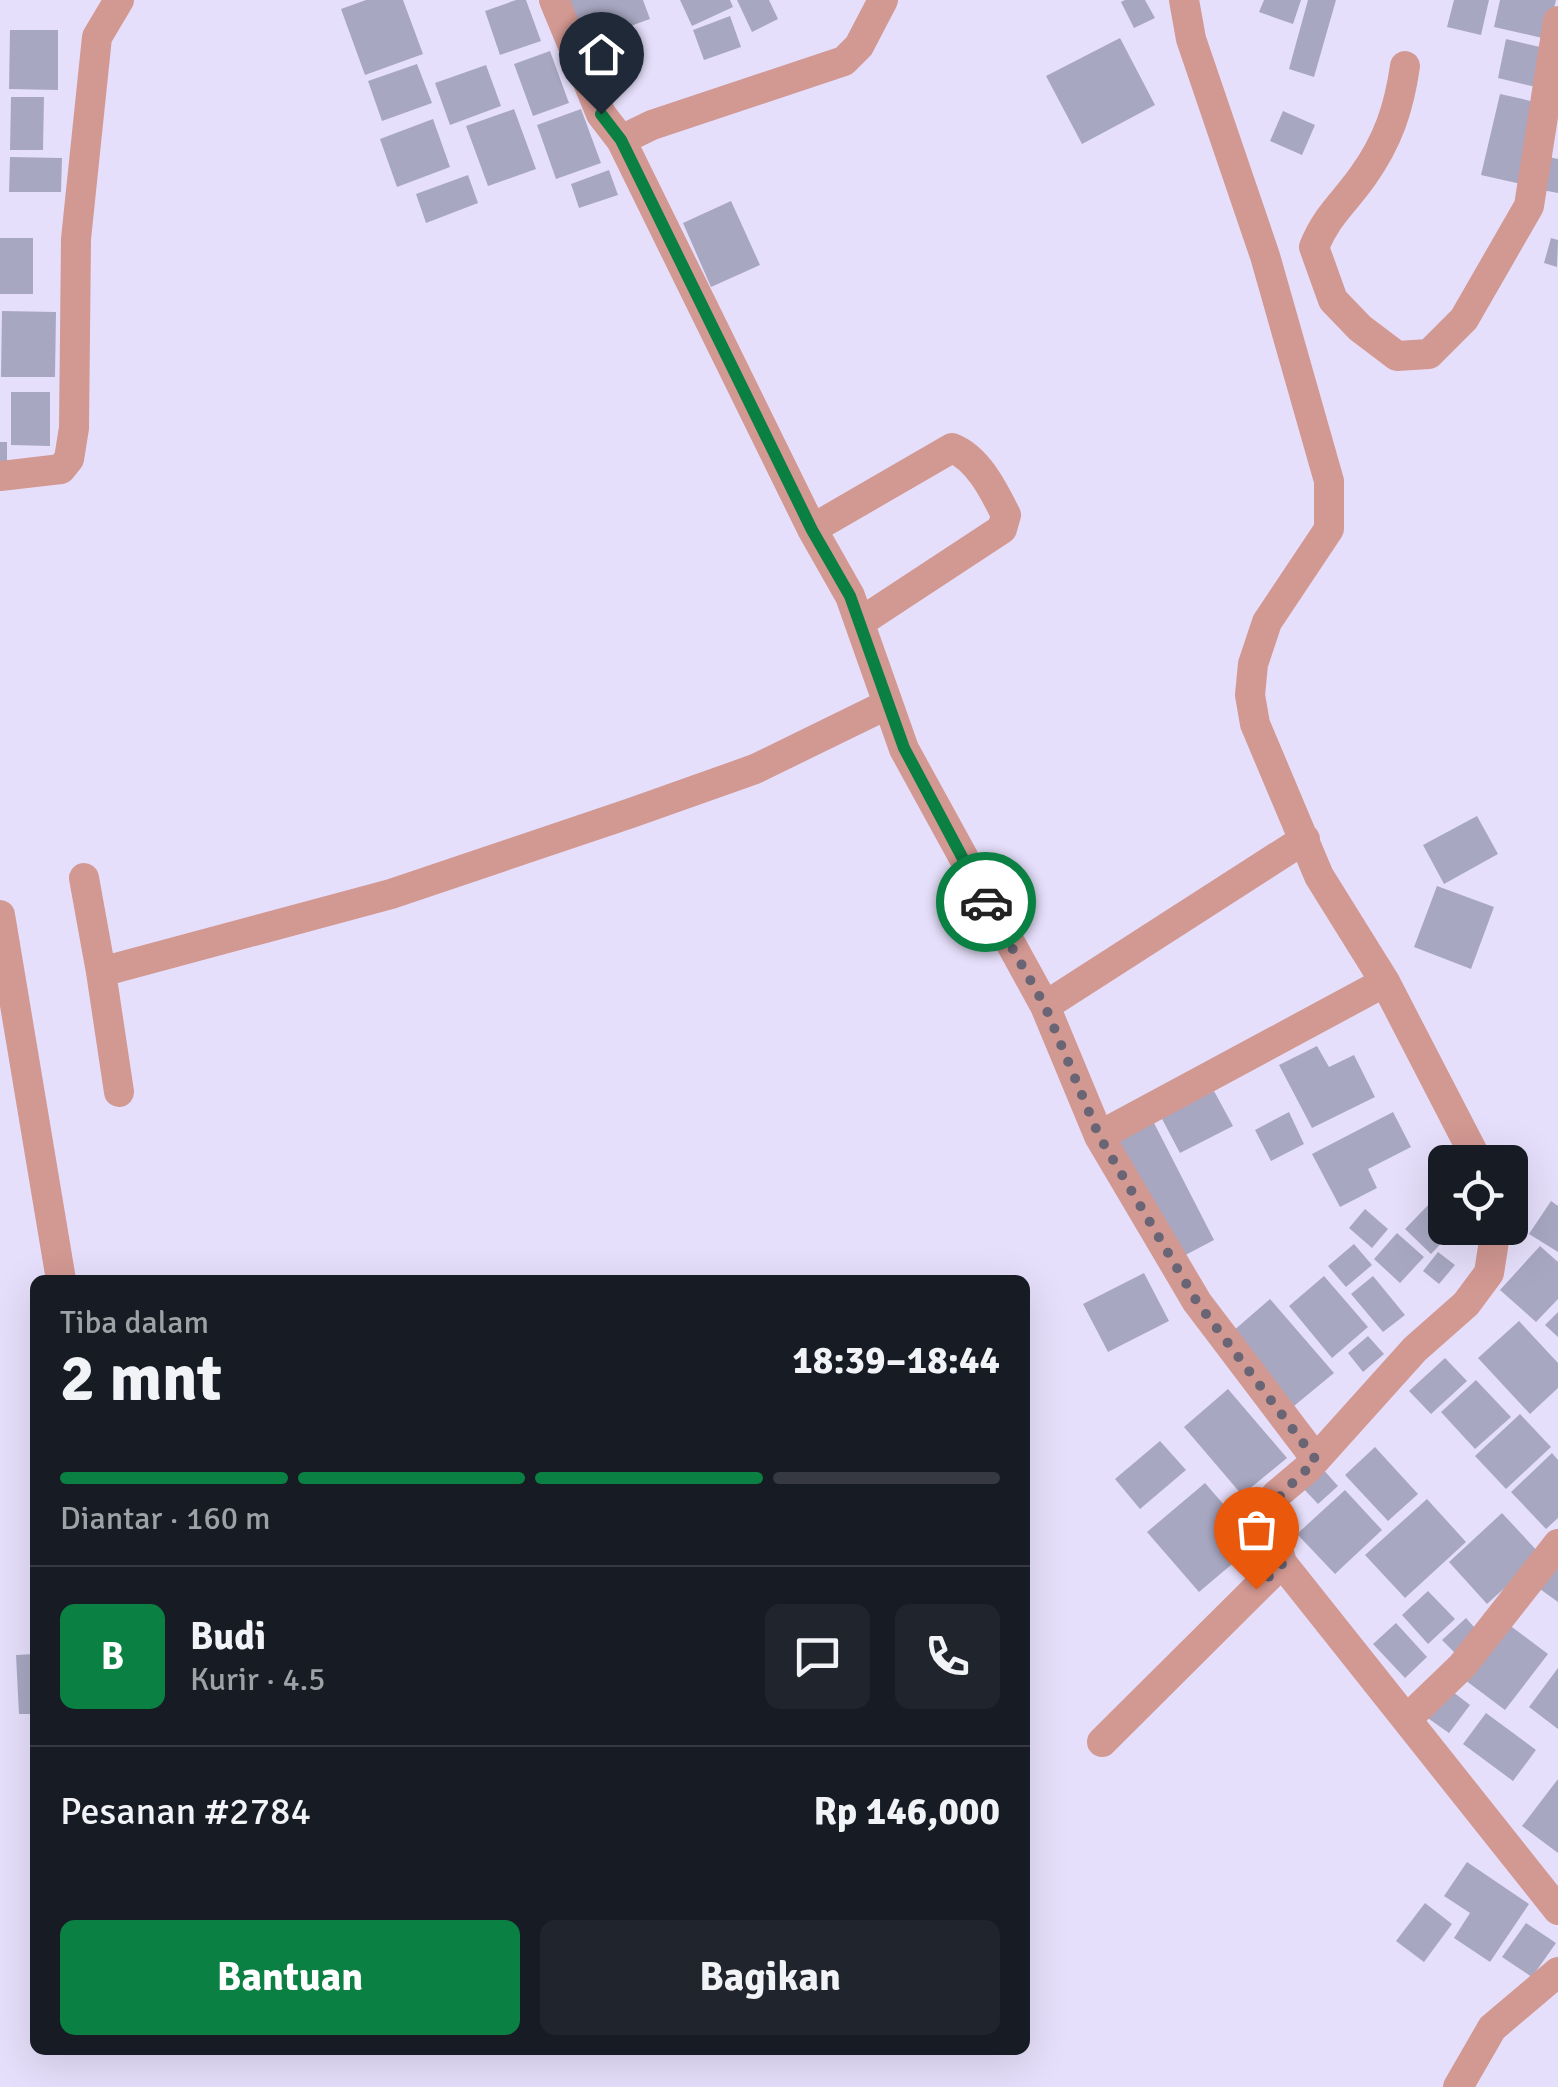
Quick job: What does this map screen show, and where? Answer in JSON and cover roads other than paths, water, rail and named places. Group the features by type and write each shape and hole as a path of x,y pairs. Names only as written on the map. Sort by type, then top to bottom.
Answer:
{"street":[{"path":"0,476 61,468 74,439 76,239 96,37 119,0"},
{"path":"554,0 601,114 621,140 812,530 862,621 886,705 956,850 1045,1006 1099,1136 1197,1302 1316,1460"},
{"path":"621,140 652,125 844,61 858,46 883,0"},
{"path":"1184,0 1191,40 1266,256 1329,481 1329,529 1267,622 1253,664 1250,695 1254,724 1319,876 1385,982 1469,1145"},
{"path":"1405,66 1399,109 1384,144 1362,179 1325,219 1314,247 1333,300 1397,356 1413,358 1429,354 1464,320 1529,206 1558,22"},
{"path":"812,530 952,448 971,460 996,495 1006,516 1002,530 862,621"},
{"path":"102,972 391,894 630,813 754,769 886,705"},
{"path":"1045,1006 1305,839"},
{"path":"84,878 119,1092"},
{"path":"0,915 60,1275"},
{"path":"1099,1136 1385,982"},
{"path":"1493,1245 1489,1273 1466,1304 1415,1348 1316,1460 1276,1495 1268,1518 1282,1564 1558,1910"},
{"path":"1406,1719 1462,1666 1558,1544"},
{"path":"1102,1742 1282,1564"},
{"path":"1458,2087 1492,2028 1558,1972"}]}
